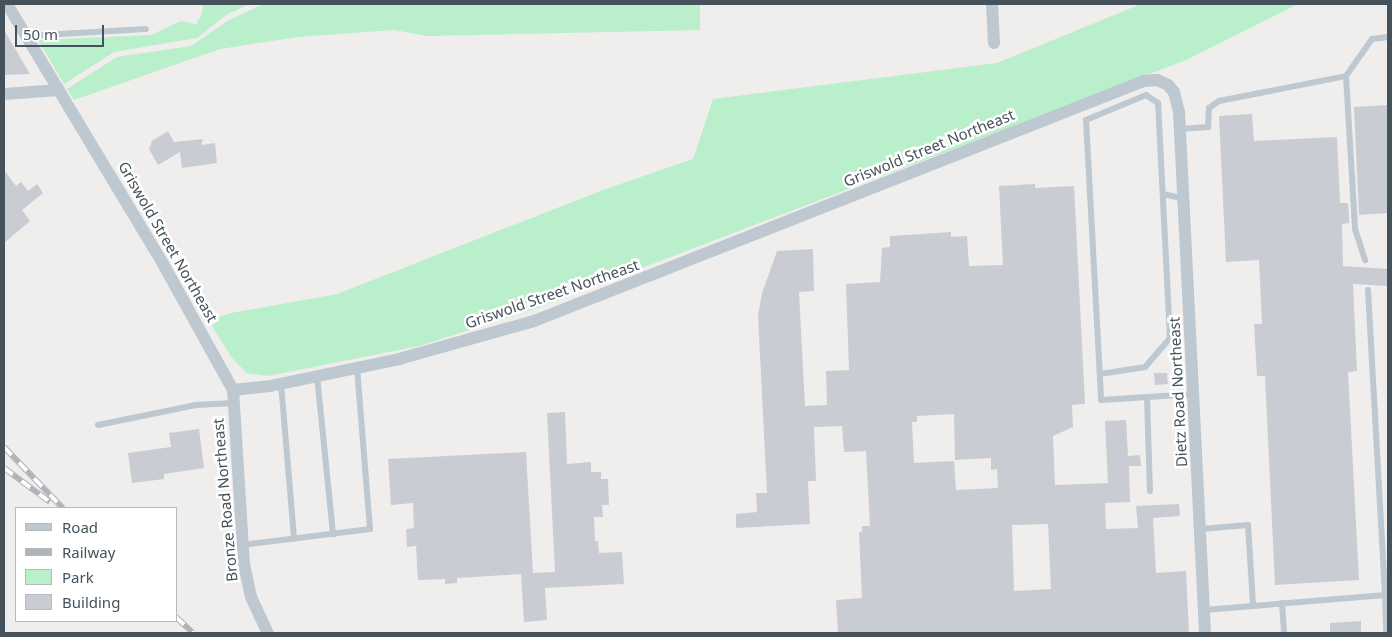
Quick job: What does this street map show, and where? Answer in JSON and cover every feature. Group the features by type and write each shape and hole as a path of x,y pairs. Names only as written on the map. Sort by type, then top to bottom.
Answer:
{"street":[{"name":"Griswold Street Northeast","path":"7,4 162,262 233,390 282,383 357,368 460,343 534,321 1144,82 1164,82 1174,92 1181,149"},
{"path":"992,4 994,43"},
{"path":"4,94 60,90"},
{"name":"Dietz Road Northeast","path":"1181,149 1205,633"},
{"name":"Bronze Road Northeast","path":"233,390 242,545 250,591 268,633"}],"lane":[{"path":"26,36 146,28"},
{"path":"1365,260 1356,229 1346,76 1372,39 1388,37"},
{"path":"1180,129 1208,127 1208,108 1219,100 1346,76"},
{"path":"1100,374 1145,367 1170,338 1158,103 1146,95 1086,120 1101,400 1194,394"},
{"path":"1163,194 1184,200"},
{"path":"1368,290 1386,562 1386,633"},
{"path":"242,545 370,529 357,368"},
{"path":"317,376 333,534"},
{"path":"282,383 294,538"},
{"path":"1147,397 1150,492"},
{"path":"98,425 196,405 234,403"},
{"path":"1201,529 1248,525 1252,605"},
{"path":"1204,610 1385,595"},
{"path":"1282,603 1284,633"}],"green space":[{"path":"203,4 249,4 226,15 197,38 114,52 64,84 38,40 151,35 181,21 196,24 202,14"},
{"path":"264,4 700,4 700,30 428,36 394,30 298,37 220,49 74,100 67,89 117,57 191,46 229,20"},
{"path":"1141,4 1298,4 1186,60 532,310 419,346 268,376 247,373 232,358 208,320 231,313 337,294 603,190 693,159 713,99 997,63"}],"building":[{"path":"4,30 30,74 4,75"},
{"path":"1388,105 1388,213 1359,215 1354,107"},
{"path":"1252,114 1254,141 1337,137 1340,203 1348,203 1349,215 1349,223 1342,224 1343,266 1388,269 1388,286 1353,284 1357,371 1348,372 1359,580 1275,585 1265,376 1257,376 1254,324 1262,324 1259,260 1226,262 1219,116"},
{"path":"168,131 174,142 203,139 201,145 215,143 217,163 182,168 180,152 158,165 149,149 152,141"},
{"path":"4,170 16,186 21,182 28,191 37,184 43,193 22,210 30,221 4,243"},
{"path":"1035,184 1035,188 1074,186 1085,404 1072,405 1073,427 1053,436 1055,485 1108,483 1105,421 1126,420 1128,456 1140,455 1141,466 1129,466 1130,502 1105,503 1106,529 1138,528 1136,506 1179,504 1180,516 1153,518 1156,573 1186,571 1189,633 838,633 836,600 862,598 859,532 862,532 862,526 870,526 866,451 844,452 842,426 814,427 816,481 808,481 810,524 736,528 736,514 757,512 756,493 767,493 758,316 762,293 777,251 813,249 814,291 799,292 805,406 827,405 826,371 849,370 846,284 880,282 882,248 890,247 890,236 951,232 951,237 967,236 969,266 1003,265 999,186","holes":["954,414 955,460 991,458 991,470 997,469 998,488 956,490 954,461 914,463 912,422 917,422 917,416","1048,524 1051,589 1014,591 1012,525"]},
{"path":"1154,373 1167,373 1168,384 1155,385"},
{"path":"565,412 567,464 591,462 591,472 601,472 601,479 608,479 609,505 602,505 603,517 594,517 595,541 598,541 599,553 622,552 624,584 545,588 547,620 524,622 521,574 457,578 457,583 445,584 445,579 418,580 416,546 407,547 406,529 414,528 413,503 391,505 388,459 526,452 533,573 555,572 547,413"},
{"path":"199,429 204,468 164,474 164,479 132,483 128,453 171,447 169,433"},
{"path":"1361,621 1361,633 1330,633 1330,623"}],"railway":[{"path":"4,447 62,507"},
{"path":"4,468 50,502"},
{"path":"178,619 193,633"}]}
